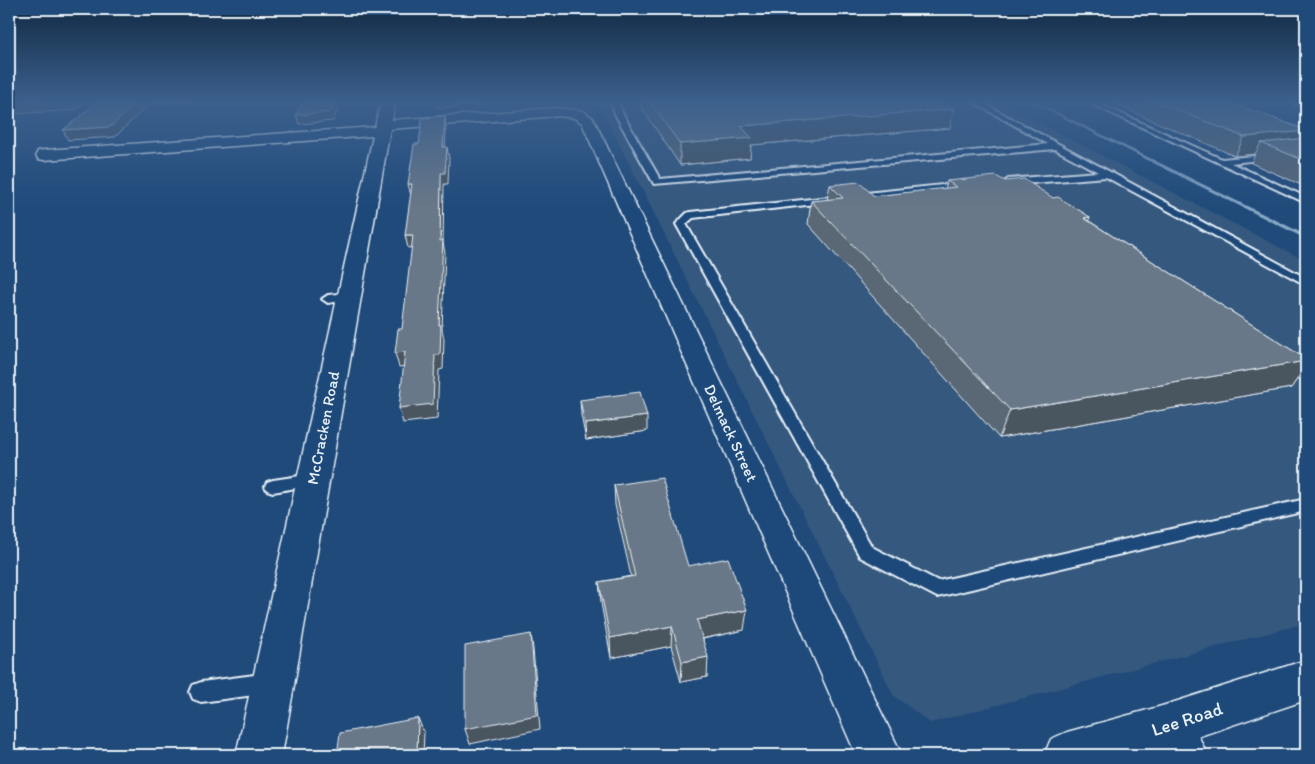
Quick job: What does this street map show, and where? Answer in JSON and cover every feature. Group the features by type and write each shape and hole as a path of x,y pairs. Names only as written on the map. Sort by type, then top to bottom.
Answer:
{"street":[{"path":"44,155 217,137"},
{"name":"McCracken Road","path":"259,755 313,480 338,298 379,137"},
{"name":"Delmack Street","path":"595,137 879,755"},
{"name":"Lee Road","path":"1067,755 1173,742 1306,680"}],"lane":[{"path":"632,137 657,182 1057,146"},
{"path":"1040,137 1306,282"},
{"path":"1166,137 1306,200"},
{"path":"1220,161 1306,153"},
{"path":"992,184 1107,174"},
{"path":"973,185 690,216 681,224 866,552 937,589 1306,505"},
{"path":"273,486 313,480"},
{"path":"201,692 273,683"}],"shaded area":[{"path":"616,137 1065,137 1306,261 1306,623 930,723 894,696"}],"building":[{"path":"420,137 444,137 443,147 447,147 445,173 441,173 440,241 443,240 439,325 441,325 440,355 435,355 433,404 399,408 405,352 395,353 398,329 402,329 413,235 405,235 412,184 408,184 414,144 419,144"},
{"path":"675,137 752,138 680,144"},
{"path":"1306,138 1306,161 1261,143"},
{"path":"996,176 1005,181 1024,179 1053,198 1058,197 1090,217 1084,218 1306,359 1306,361 1010,410 811,201 843,198 830,185 859,182 874,196 956,187 947,181"},
{"path":"640,392 647,416 585,424 580,400"},
{"path":"662,478 688,566 728,558 747,610 697,620 708,657 682,662 672,626 610,638 599,582 635,576 614,485"},
{"path":"531,634 537,715 465,729 465,646"},
{"path":"418,718 417,755 337,755 340,733"}],"waterway":[{"path":"1103,137 1306,237"}]}
